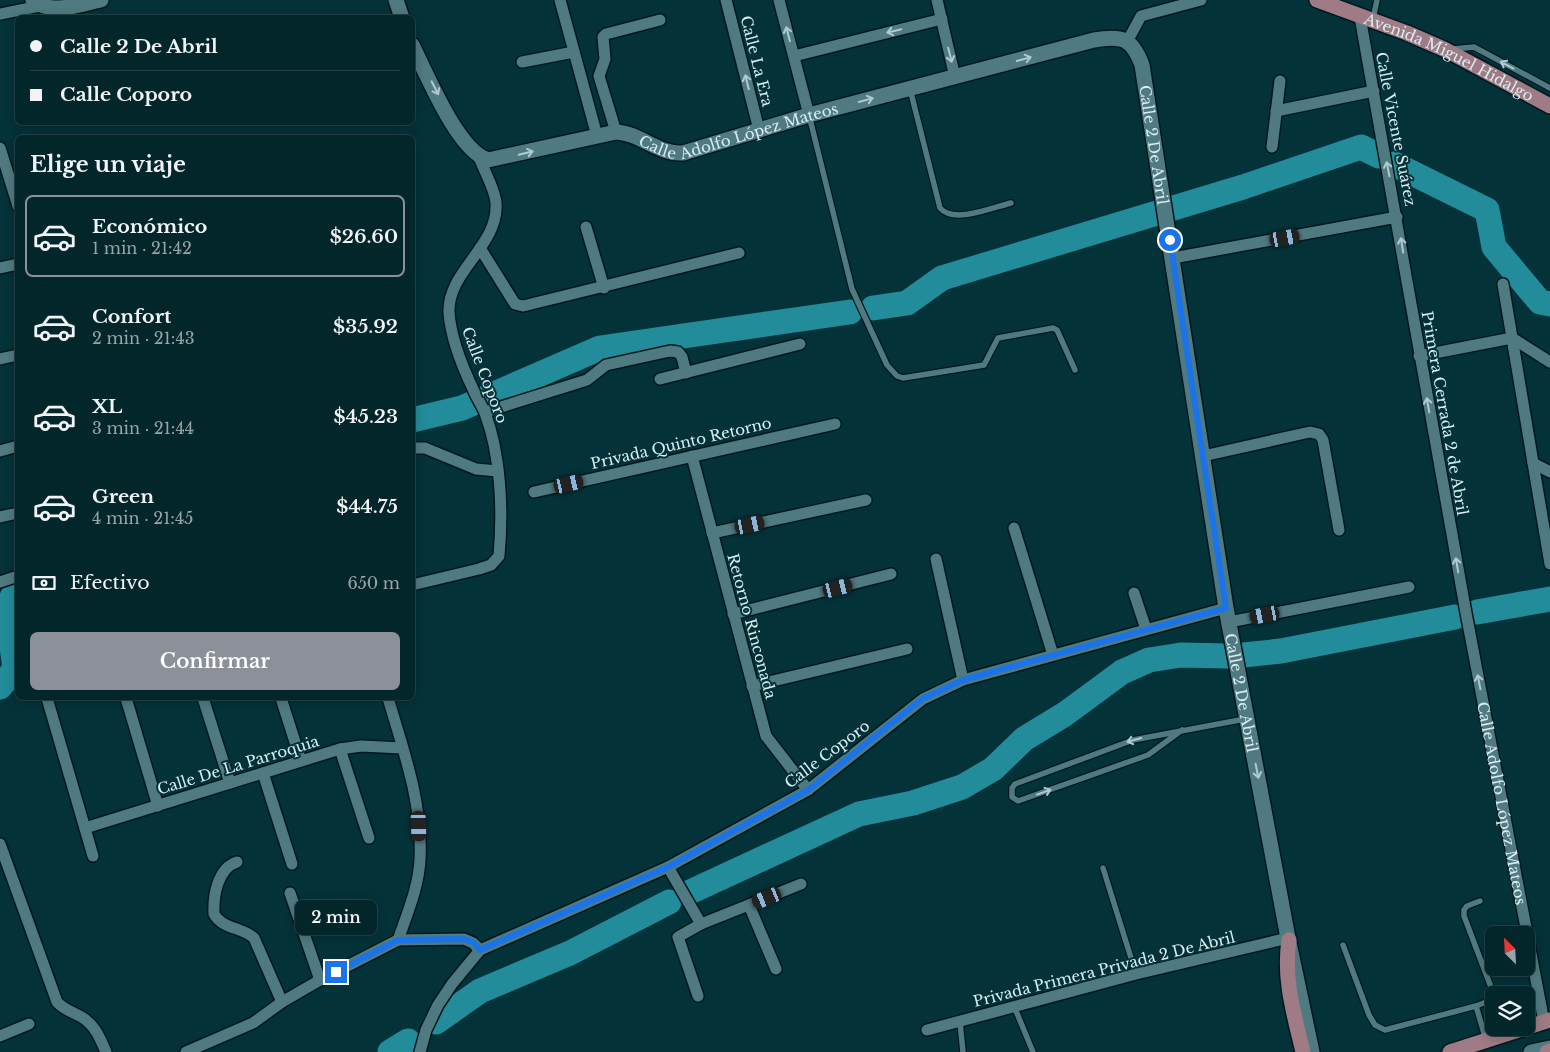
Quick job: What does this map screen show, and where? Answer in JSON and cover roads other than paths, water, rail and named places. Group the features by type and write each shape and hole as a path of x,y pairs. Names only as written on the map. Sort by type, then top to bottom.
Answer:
{"main road":[{"path":"37,3 63,8 101,0"},
{"path":"396,0 401,15"},
{"name":"Avenida Miguel Hidalgo","path":"1317,0 1446,50 1550,106"},
{"name":"Calle Adolfo López Mateos","path":"478,157 488,160 500,159 616,132 636,136 673,154 683,153 809,115 1094,40 1110,37 1128,40"},
{"name":"Calle 2 De Abril","path":"1128,40 1136,50 1142,65 1168,222 1227,615 1288,939 1312,1052"},
{"path":"415,51 460,138 478,157"},
{"path":"1288,939 1285,963 1287,980 1302,1052"},
{"path":"1450,1052 1547,1021"},
{"path":"1531,1052 1549,1050"}],"street":[{"path":"560,0 597,136"},
{"name":"Calle La Era","path":"726,0 759,130"},
{"path":"779,0 809,115"},
{"path":"937,0 956,77"},
{"path":"1128,40 1141,16 1200,0"},
{"path":"0,14 37,3"},
{"path":"794,56 942,19"},
{"name":"Calle Vicente Suárez","path":"1366,19 1374,91 1397,217"},
{"path":"616,132 599,76 605,59 603,37 606,34 660,20"},
{"path":"522,62 574,52"},
{"path":"1272,147 1280,81"},
{"path":"1276,111 1374,91"},
{"path":"0,148 15,196"},
{"name":"Calle Coporo","path":"415,584 491,565 499,556 496,451 485,412 473,389 452,333 449,311 454,286 494,224 496,202 478,157"},
{"path":"1173,258 1397,217"},
{"name":"Primera Cerrada 2 de Abril","path":"1397,217 1419,356 1466,613"},
{"path":"586,227 604,288"},
{"path":"480,248 515,304 523,306 604,288 739,253"},
{"path":"0,268 15,265"},
{"path":"1503,284 1550,564"},
{"path":"1419,356 1512,338 1550,362"},
{"path":"660,379 800,344"},
{"path":"485,412 587,380 606,365 670,352 678,352 682,357 686,373"},
{"path":"0,360 15,356"},
{"name":"Privada Quinto Retorno","path":"534,492 835,424"},
{"path":"1203,456 1310,432 1319,434 1323,440 1339,530"},
{"path":"0,451 15,447"},
{"path":"415,448 425,448 476,469 498,471"},
{"name":"Retorno Rinconada","path":"692,456 752,686 770,743 808,790"},
{"path":"1533,463 1550,472"},
{"path":"712,534 866,500"},
{"path":"0,517 15,514"},
{"path":"1014,528 1053,655"},
{"path":"936,559 963,680"},
{"path":"733,614 891,574"},
{"path":"0,582 15,577"},
{"name":"Calle Coporo","path":"480,950 668,867 808,790 922,699 963,680 1146,629 1409,587"},
{"path":"1134,593 1146,629"},
{"name":"Calle Adolfo López Mateos","path":"1466,613 1547,1021"},
{"path":"752,686 907,648"},
{"path":"48,700 93,856"},
{"path":"127,700 158,806"},
{"path":"204,700 230,783"},
{"path":"281,700 301,762"},
{"path":"389,700 410,774 419,826 420,859 415,890 398,940"},
{"name":"Calle De La Parroquia","path":"84,828 340,749 361,746 402,748"},
{"path":"340,749 369,838"},
{"path":"263,773 292,864"},
{"path":"0,844 57,1002 63,1009 87,1020 97,1032 106,1052"},
{"path":"237,862 224,868 221,874 214,914 217,920 223,924 254,938 282,1002"},
{"path":"668,867 701,924"},
{"path":"698,996 678,937 701,924 801,884"},
{"path":"290,893 320,980"},
{"path":"749,905 776,969"},
{"path":"186,1052 253,1023 282,1002 320,980 398,940 464,939 474,943 480,950 438,1005 426,1030 420,1052"},
{"name":"Privada Primera Privada 2 De Abril","path":"927,1030 1136,974 1288,939"},
{"path":"0,1036 29,1024"}],"lane":[{"path":"1366,19 1377,0"},
{"path":"1446,50 1474,47 1550,88"},
{"path":"910,89 940,208 945,214 956,217 1010,203"},
{"path":"809,115 852,289 886,365 897,376 903,378 984,365 998,338 1053,328 1057,330 1075,370"},
{"path":"1182,730 1148,755 1018,801 1012,797 1012,788 1015,784 1133,740 1182,730 1247,719"},
{"path":"1103,868 1136,974"},
{"path":"1480,901 1468,906 1464,910 1464,916 1491,986"},
{"path":"1343,945 1369,1015 1375,1025 1385,1030 1485,1002"},
{"path":"1014,1006 1033,1052"},
{"path":"1476,1006 1486,1040"},
{"path":"960,1022 963,1052"}],"waterway":[{"path":"873,308 907,303 942,278 1243,187 1361,147 1379,156"},
{"path":"1394,164 1487,210 1494,247 1540,302 1550,304"},
{"path":"415,419 462,408 600,348 850,312"},
{"path":"15,591 7,608 15,669"},
{"path":"1477,612 1550,599"},
{"path":"1244,655 1281,651 1455,617"},
{"path":"690,892 859,814 913,803 962,787 993,769 1024,739 1065,714 1122,672 1149,660 1181,655 1227,656"},
{"path":"0,687 15,669"},
{"path":"436,1022 480,991 570,953 669,902"},
{"path":"390,1052 408,1041"}]}
